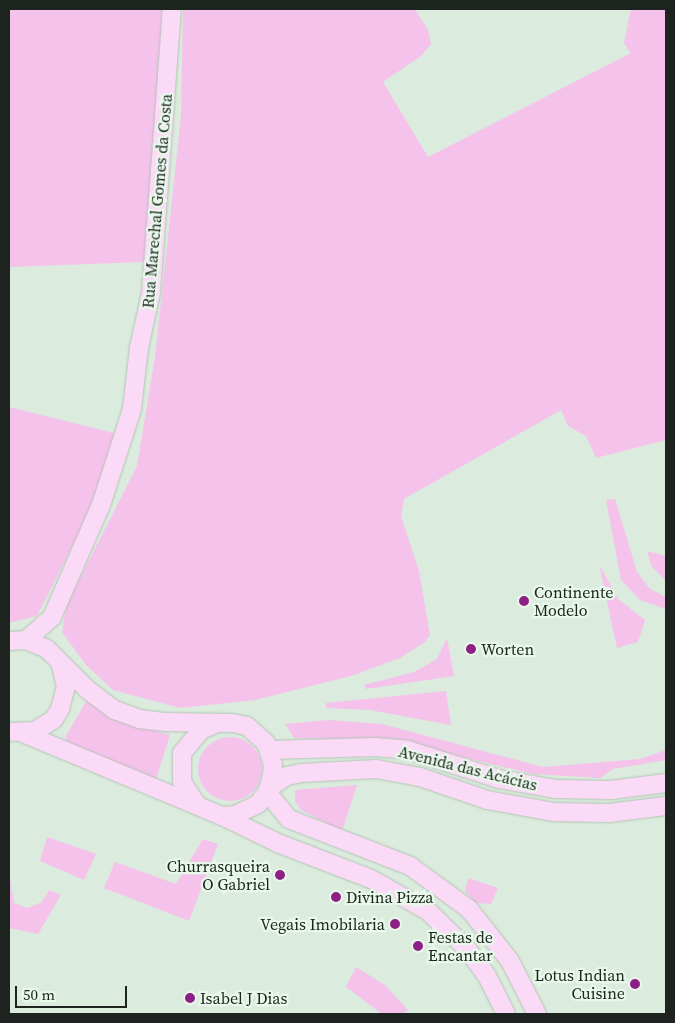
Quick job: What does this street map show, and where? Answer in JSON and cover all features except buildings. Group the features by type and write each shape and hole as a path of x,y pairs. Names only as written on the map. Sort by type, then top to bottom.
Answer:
{"main road":[{"name":"Rua Marechal Gomes da Costa","path":"58,661 52,617 101,505 132,409 139,348 151,293 172,9"},
{"name":"Rua Marechal Gomes da Costa","path":"17,641 52,617"},
{"path":"17,641 47,649 88,690 115,710 140,719 164,722 246,726 259,735 269,750 273,764 268,790 289,819 410,866 469,909 510,961 537,1014"},
{"path":"16,733 45,726 60,709 66,688 58,661"},
{"path":"197,806 182,782 182,754 201,730 216,724"},
{"path":"16,733 222,816 280,844 371,879 428,911 468,950 487,976 506,1014"},
{"name":"Avenida das Acácias","path":"269,750 376,747 408,750 499,779 563,789 611,790 666,783"},
{"name":"Avenida das Acácias","path":"222,816 247,811 268,790 286,776 300,773 376,769 420,776 487,800 553,812 608,813 666,806"}],"shaded area":[{"path":"9,9 162,9 157,135 144,262 9,267"},
{"path":"183,9 415,9 428,30 431,44 421,56 383,82 428,157 631,53 624,43 631,9 666,9 666,440 596,458 586,436 568,426 561,410 404,499 401,516 419,571 430,635 425,642 400,658 351,676 255,700 180,708 113,690 86,665 62,632 66,608 137,466 155,357 181,116"},
{"path":"9,407 118,434 107,471 84,523 37,616 9,623"},
{"path":"615,499 637,572 650,589 666,597 666,609 640,600 621,580 606,500"},
{"path":"647,551 666,556 666,581 652,567"},
{"path":"599,564 618,599 645,620 638,642 617,648"},
{"path":"447,638 454,676 366,689 364,685 414,672 437,659"},
{"path":"446,691 451,725 370,710 326,708 326,703"},
{"path":"87,700 138,726 170,735 155,782 67,746 66,736"},
{"path":"329,720 382,724 543,767 640,759 666,750 666,760 613,769 600,778 533,774 395,741 294,738 285,724"},
{"path":"230,737 248,743 256,751 262,769 256,787 248,795 230,801 212,795 204,787 198,769 204,751 212,743"},
{"path":"357,785 342,831 301,810 295,801 295,790"},
{"path":"47,837 96,854 84,880 40,861"},
{"path":"203,839 218,844 189,921 104,888 115,862 176,884"},
{"path":"9,872 14,903 27,908 42,902 49,890 61,895 38,934 9,928"},
{"path":"468,878 498,888 491,904 476,903 465,891"},
{"path":"356,967 385,985 408,1010 404,1014 382,1014 346,987"}],"place":[{"name":"Continente Modelo","path":"524,601"},
{"name":"Worten","path":"471,649"},
{"name":"Churrasqueira O Gabriel","path":"280,875"},
{"name":"Divina Pizza","path":"336,897"},
{"name":"Vegais Imobilaria","path":"395,924"},
{"name":"Festas de Encantar","path":"418,946"},
{"name":"Lotus Indian Cuisine","path":"635,984"},
{"name":"Isabel J Dias","path":"190,998"}]}
